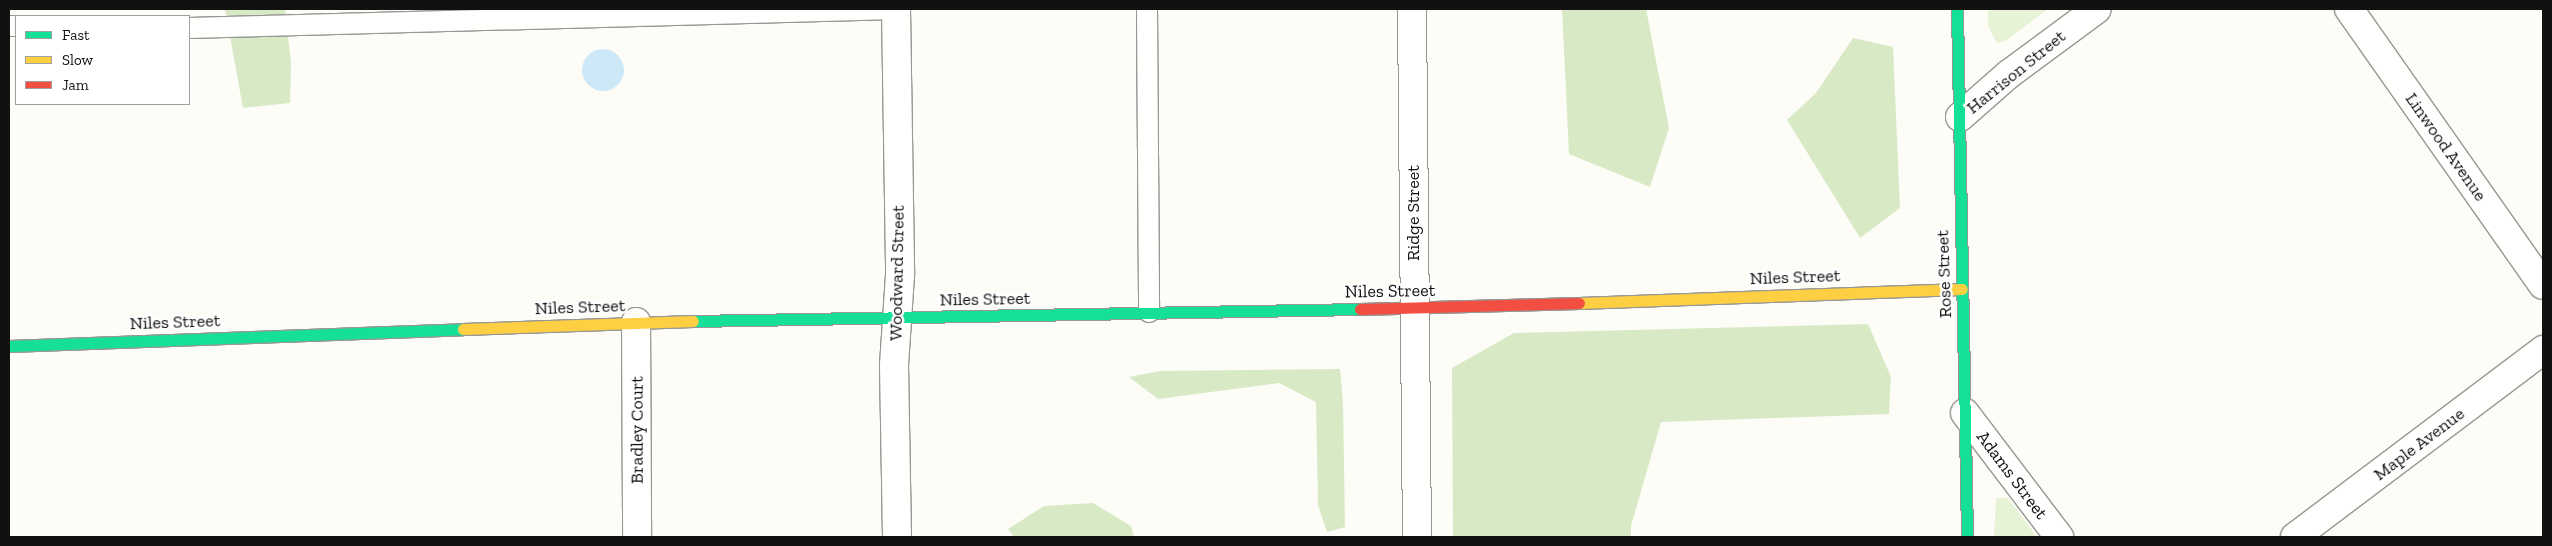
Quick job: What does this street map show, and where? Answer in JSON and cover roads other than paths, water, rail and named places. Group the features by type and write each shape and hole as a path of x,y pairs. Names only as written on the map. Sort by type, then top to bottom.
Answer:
{"street":[{"name":"Woodward Street","path":"896,9 900,275 894,365 897,537"},
{"name":"Ridge Street","path":"1412,9 1417,537"},
{"name":"Rose Street","path":"1957,9 1960,116 1959,240 1962,289 1967,537"},
{"name":"Harrison Street","path":"1960,116 2009,74 2097,9"},
{"name":"Linwood Avenue","path":"2349,9 2543,285"},
{"name":"Niles Street","path":"9,346 636,322 1414,308 1962,289"},
{"name":"Bradley Court","path":"636,322 637,537"},
{"name":"Maple Avenue","path":"2295,537 2543,350"},
{"name":"Adams Street","path":"1965,413 2059,537"}],"lane":[{"path":"190,28 896,9"},
{"path":"1147,9 1150,312"}],"water":[{"path":"607,49 615,52 621,58 624,70 621,82 615,88 599,91 591,88 585,82 582,66 585,58 591,52"}]}
